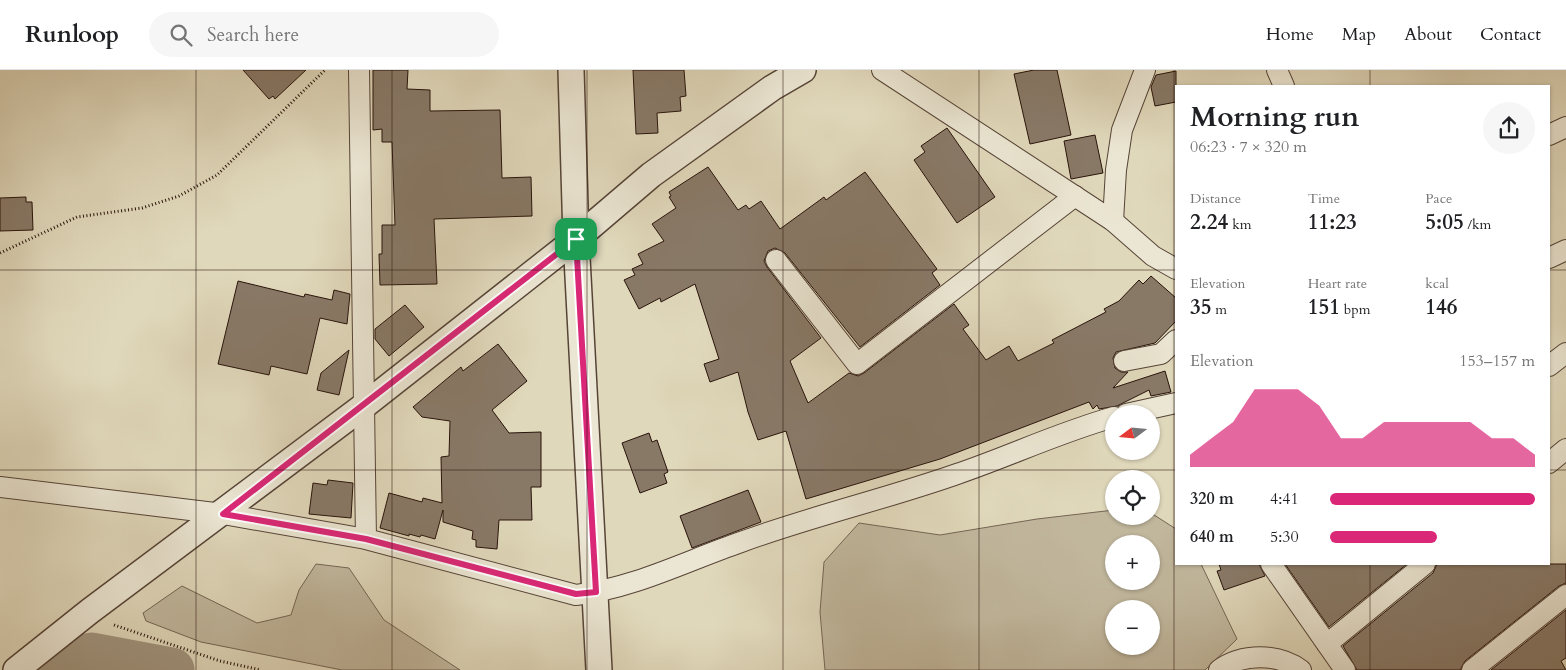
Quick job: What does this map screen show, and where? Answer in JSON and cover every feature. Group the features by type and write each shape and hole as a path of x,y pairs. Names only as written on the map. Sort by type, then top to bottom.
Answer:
{"street":[{"path":"359,70 366,539"},
{"path":"571,70 576,239 599,670"},
{"path":"16,670 365,405 576,239 651,175 757,99 803,70"},
{"path":"882,70 1113,221 1153,256 1175,268"},
{"path":"1113,221 1116,170 1122,130 1145,70"},
{"path":"1277,70 1284,85"},
{"path":"1550,134 1566,127"},
{"path":"776,260 857,364 1075,196"},
{"path":"1550,258 1566,250"},
{"path":"1124,361 1161,354 1175,341"},
{"path":"1550,365 1566,353"},
{"path":"1160,407 1175,403"},
{"path":"0,487 223,514 366,539 576,594 596,592 641,580 742,542 957,474 1105,420"},
{"path":"1272,565 1345,670"},
{"path":"1327,644 1424,565"},
{"path":"1472,670 1566,595"},
{"path":"1219,670 1249,658 1270,657 1294,665 1301,670"}],"path":[{"path":"0,253 77,217 151,205 179,196 217,175 325,70"},
{"path":"115,626 220,661 261,670"}],"shaded area":[{"path":"1105,511 1105,525 1160,525 1160,519 1175,528 1175,565 1201,565 1237,639 1205,670 825,670 820,612 824,562 859,523 940,535 1037,519"},
{"path":"316,564 349,568 384,620 460,670 342,670 201,642 146,621 143,613 182,586 257,623 291,615 299,590"}],"building":[{"path":"243,70 306,70 275,99 273,96 269,99"},
{"path":"373,70 408,70 407,89 430,90 430,111 500,110 502,178 531,177 532,216 434,219 437,284 380,285 379,254 382,254 382,225 395,225 392,142 382,142 382,129 373,130"},
{"path":"633,70 684,70 686,96 680,97 681,111 657,113 658,133 636,134"},
{"path":"1034,70 1057,70 1071,135 1030,144 1014,74"},
{"path":"1176,71 1175,102 1155,106 1151,87 1156,75"},
{"path":"947,128 995,197 957,223 914,160 925,152 921,146"},
{"path":"1095,135 1103,173 1071,179 1064,141"},
{"path":"708,167 738,210 746,205 749,209 761,201 780,229 824,197 826,200 865,172 937,269 932,273 940,285 860,347 785,253 775,248 768,251 764,261 767,267 821,338 790,361 808,403 849,373 858,376 864,373 954,304 969,325 963,329 986,360 1009,346 1018,361 1054,343 1052,340 1106,312 1104,309 1119,301 1139,280 1143,284 1151,276 1175,297 1175,322 1155,343 1116,352 1113,358 1115,368 1121,372 1128,372 1113,388 1165,371 1171,392 1151,396 1149,390 1119,405 1105,405 1105,408 1099,409 1097,405 1093,409 1089,402 940,459 806,499 786,431 758,440 748,412 738,372 710,382 704,364 719,359 695,284 661,302 660,298 639,309 624,280 635,275 632,269 643,264 638,254 664,241 652,224 676,208 669,197 671,196 669,192"},
{"path":"26,197 26,202 32,202 33,230 0,231 0,198"},
{"path":"238,281 304,297 305,294 332,300 334,290 350,294 347,324 320,318 307,374 271,366 269,375 218,364"},
{"path":"405,305 424,327 389,356 375,339 375,329"},
{"path":"498,344 527,381 492,410 509,433 541,432 541,487 531,487 532,520 499,520 497,549 476,547 476,540 472,539 473,531 443,522 443,510 435,539 421,535 420,537 409,534 409,536 380,528 389,493 422,502 423,498 442,503 441,457 449,456 450,421 422,417 413,407 461,367 463,371"},
{"path":"349,350 339,395 317,390 321,373"},
{"path":"649,433 652,442 657,440 668,472 664,474 667,483 640,493 622,443"},
{"path":"328,480 353,483 351,518 309,514 313,483 327,485"},
{"path":"748,490 761,522 692,548 680,516"},
{"path":"1566,564 1566,583 1559,586 1465,661 1460,670 1357,670 1343,646 1433,573 1437,565"},
{"path":"1219,565 1260,565 1265,576 1224,590 1217,571 1221,570"},
{"path":"1286,565 1406,565 1329,627"},
{"path":"1566,610 1566,658 1561,661 1566,670 1491,670"}],"waterway":[{"path":"37,670 92,655 172,670"}],"route":[{"path":"576,239 596,592 576,594 366,539 223,514 365,405 576,239"}]}
